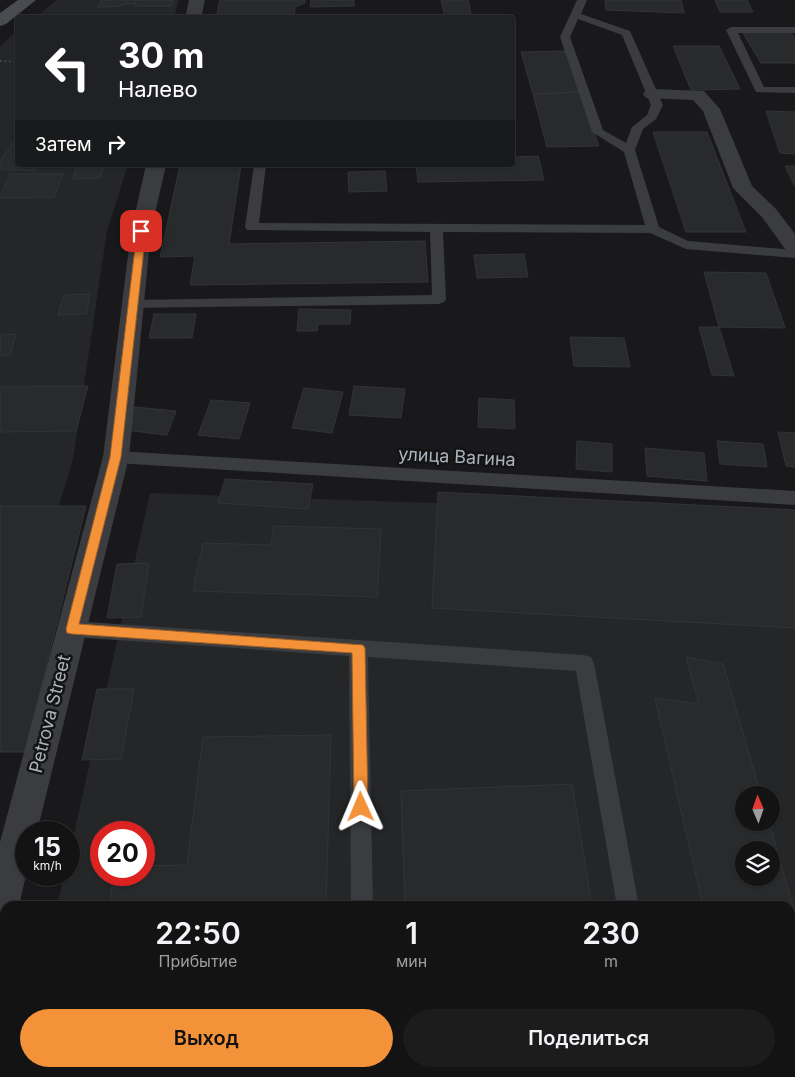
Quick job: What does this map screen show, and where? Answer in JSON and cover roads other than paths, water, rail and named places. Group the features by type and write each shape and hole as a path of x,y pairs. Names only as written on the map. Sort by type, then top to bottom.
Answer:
{"main road":[{"path":"0,21 28,0"}],"street":[{"path":"194,15 197,0"},
{"path":"652,94 698,95 711,109 743,188 769,213 795,248"},
{"name":"Petrova Street","path":"2,901 116,457 141,231 156,167"}],"lane":[{"path":"582,0 565,37 598,132 628,150"},
{"path":"575,15 626,33 657,106 652,117 638,127 628,150 653,229"},
{"path":"795,30 731,30 760,90 795,90"},
{"path":"260,167 252,227 653,229 669,238 686,244 795,254"},
{"path":"133,305 439,299 436,228"},
{"name":"улица Вагина","path":"116,457 795,498"},
{"path":"72,629 584,663 627,901"},
{"path":"358,648 362,901"}]}
